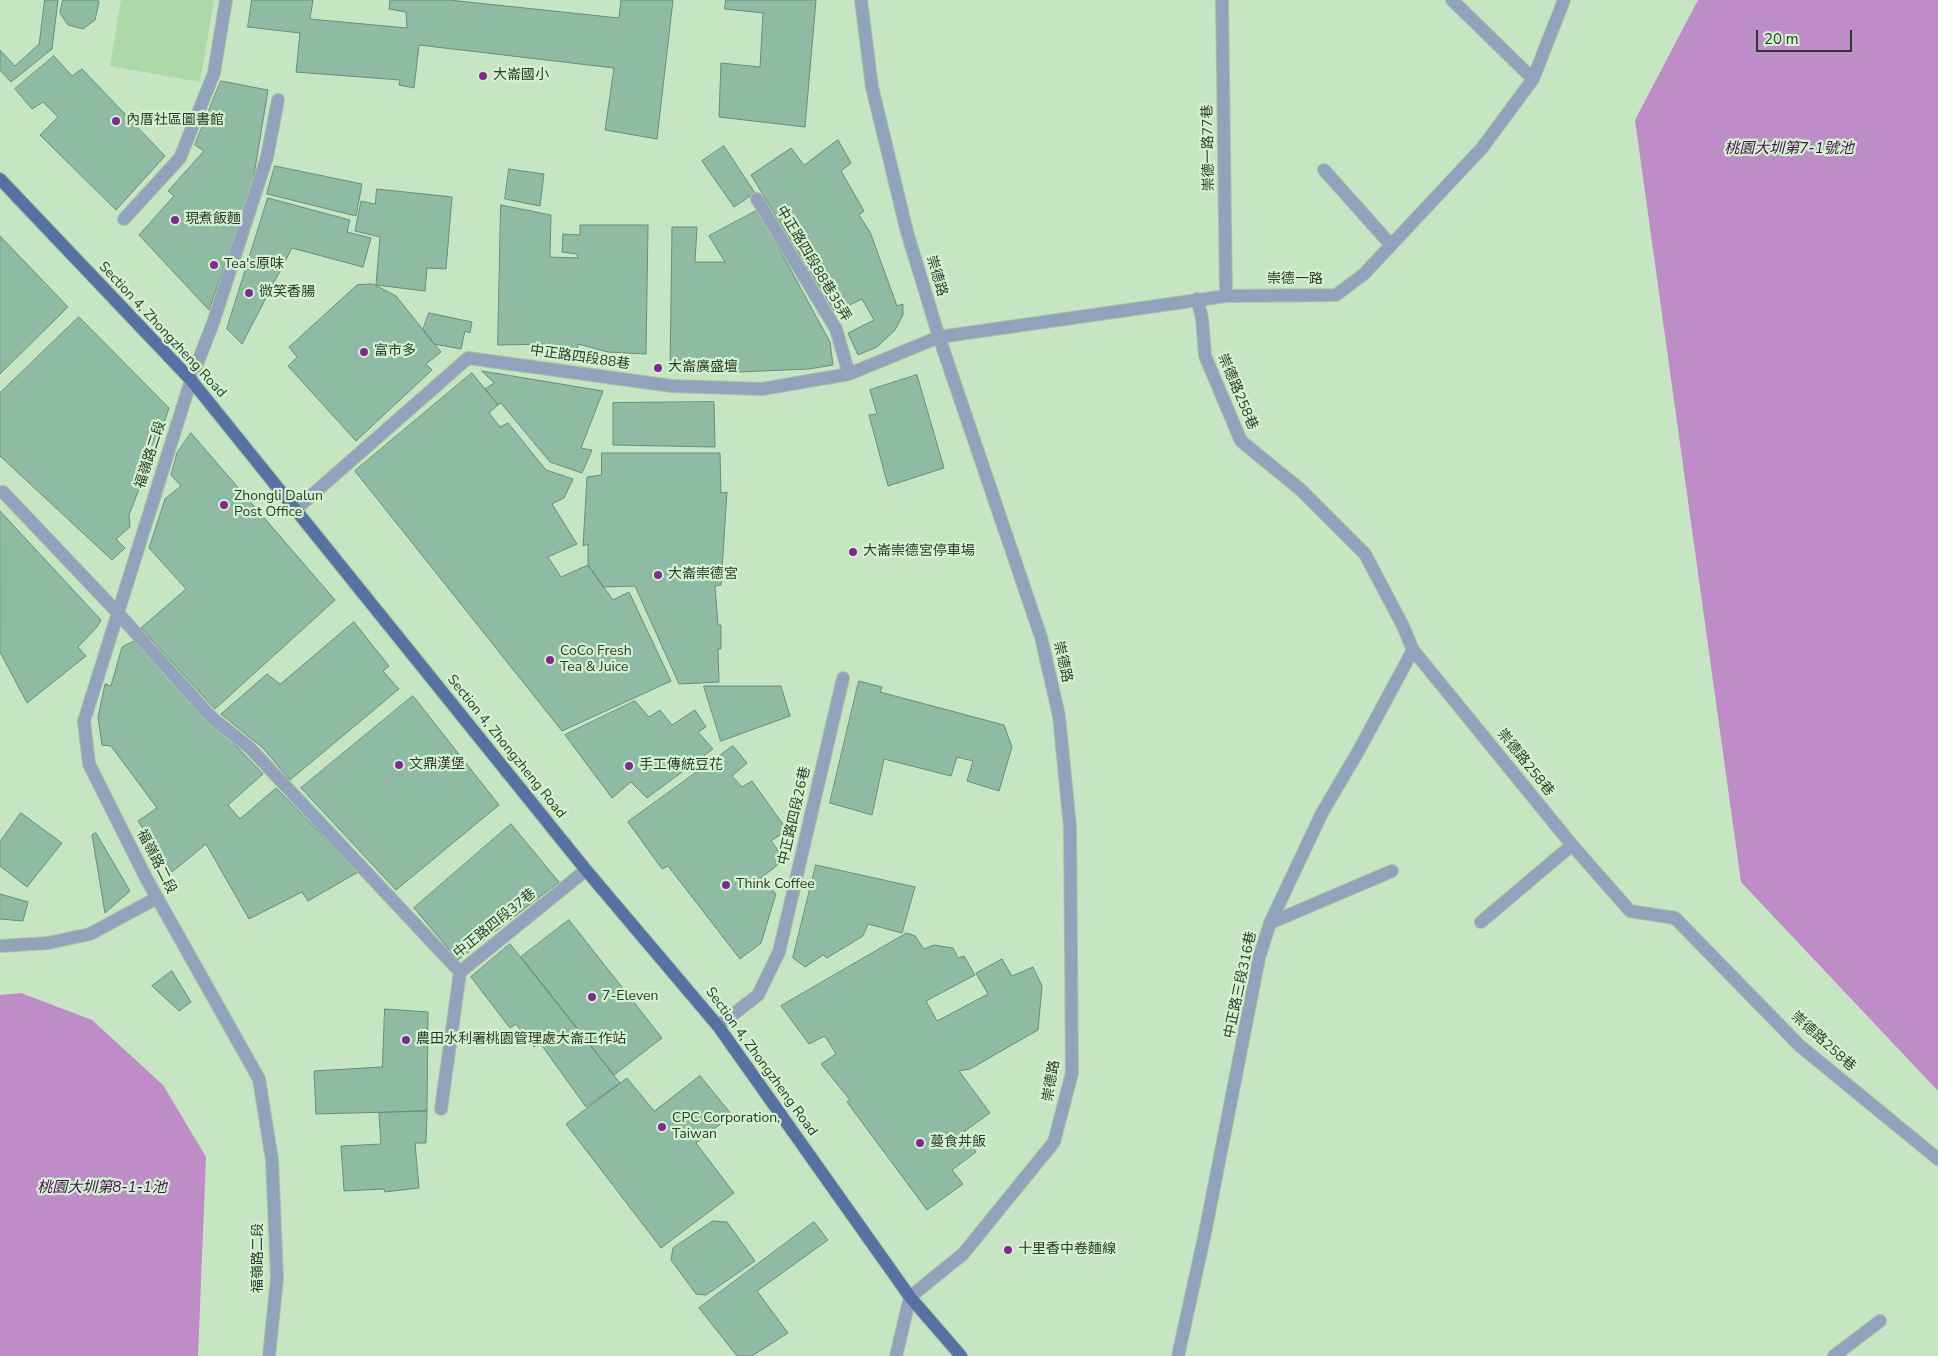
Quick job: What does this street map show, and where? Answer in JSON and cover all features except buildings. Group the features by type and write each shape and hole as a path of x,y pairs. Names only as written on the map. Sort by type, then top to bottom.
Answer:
{"main road":[{"name":"Section 4, Zhongzheng Road","path":"0,179 191,380 586,870 718,1026 910,1297 961,1356"}],"street":[{"path":"124,219 180,158 214,73 226,0"},
{"name":"崇德路","path":"862,0 872,86 907,232 938,337 1041,637 1059,716 1070,828 1072,1072 1054,1142 963,1254 910,1297"},
{"name":"崇德一路77巷","path":"1222,0 1226,296"},
{"path":"1452,0 1533,80"},
{"name":"崇德一路","path":"938,337 1197,299 1226,296 1336,295 1364,274 1482,148 1533,80 1564,0"},
{"name":"福嶺路二段","path":"269,1356 277,1278 273,1170 259,1079 157,898 89,764 84,721 191,380 214,323 266,157 278,100"},
{"path":"1324,170 1391,245"},
{"name":"中正路四段88巷35弄","path":"757,198 836,329 849,374"},
{"name":"崇德路258巷","path":"1197,299 1202,318 1205,356 1241,442 1301,490 1365,554 1413,650 1572,845 1630,911 1676,918 1800,1046 1938,1159"},
{"name":"中正路四段88巷","path":"296,509 468,358 672,386 762,389 849,374 938,337"},
{"path":"3,492 117,612 212,718 249,748 460,972"},
{"name":"中正路三段316巷","path":"1178,1356 1205,1233 1259,958 1270,923 1322,813 1360,750 1413,650"},
{"name":"中正路四段26巷","path":"718,1026 758,995 779,952 843,678"},
{"path":"1481,922 1572,845"},
{"name":"中正路四段37巷","path":"441,1109 460,972 586,870"},
{"path":"1270,923 1392,871"},
{"path":"0,946 48,943 90,934 157,898"},
{"path":"896,1356 910,1297"},
{"path":"1834,1356 1880,1321"}],"green space":[{"path":"121,0 214,0 200,82 110,66"}],"water":[{"name":"桃園大圳第7-1號池","path":"1698,0 1938,0 1938,1091 1741,882 1635,120"},
{"name":"桃園大圳第8-1-1池","path":"21,993 92,1020 163,1085 206,1157 198,1356 0,1356 0,995"}],"place":[{"name":"大崙國小","path":"483,76"},
{"name":"內厝社區圖書館","path":"116,121"},
{"name":"現煮飯麵","path":"175,220"},
{"name":"Tea's原味","path":"214,265"},
{"name":"微笑香腸","path":"249,293"},
{"name":"富市多","path":"364,352"},
{"name":"大崙廣盛壇","path":"658,368"},
{"name":"Zhongli Dalun Post Office","path":"224,505"},
{"name":"大崙崇德宮停車場","path":"853,552"},
{"name":"大崙崇德宮","path":"658,575"},
{"name":"CoCo Fresh Tea & Juice","path":"550,660"},
{"name":"文鼎漢堡","path":"399,765"},
{"name":"手工傳統豆花","path":"629,766"},
{"name":"Think Coffee","path":"726,885"},
{"name":"7-Eleven","path":"592,997"},
{"name":"農田水利署桃園管理處大崙工作站","path":"406,1040"},
{"name":"CPC Corporation, Taiwan","path":"662,1127"},
{"name":"蔓食丼飯","path":"920,1143"},
{"name":"十里香中卷麵線","path":"1008,1250"}]}
